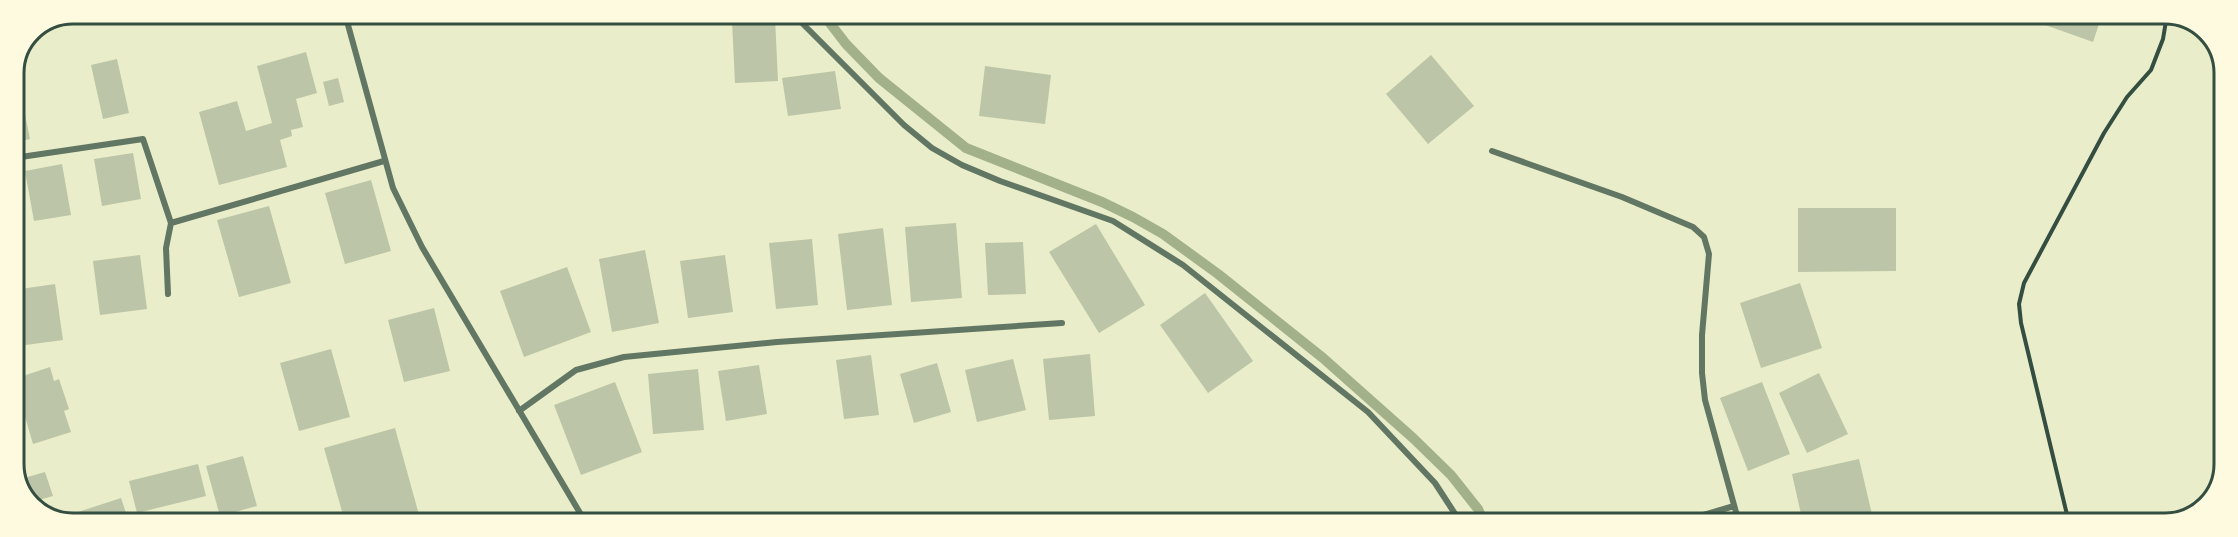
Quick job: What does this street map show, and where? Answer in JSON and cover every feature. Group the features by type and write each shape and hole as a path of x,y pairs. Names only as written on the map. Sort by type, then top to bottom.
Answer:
{"street":[{"path":"348,24 384,161 402,211 580,513"},
{"path":"803,24 904,125 932,148 962,165 1000,181 1113,221 1183,265 1368,412 1435,483 1454,513"},
{"path":"24,157 143,139 171,223 166,248 168,294"},
{"path":"1492,151 1622,196 1693,227 1704,237 1709,254 1702,335 1704,391 1736,513"},
{"path":"171,223 384,161"},
{"path":"519,411 576,370 624,357 777,342 1062,323"},
{"path":"1710,513 1734,506"}],"path":[{"path":"2066,513 2020,323 2019,304 2024,283 2104,133 2127,98 2151,70 2163,39 2165,24"}],"building":[{"path":"732,24 775,24 778,81 735,83"},
{"path":"2042,24 2099,24 2093,42"},
{"path":"306,52 317,93 296,99 303,127 291,130 292,136 280,140 287,167 219,185 199,112 237,101 246,131 272,123 257,66"},
{"path":"1431,55 1474,106 1428,144 1386,94"},
{"path":"117,59 129,113 103,119 91,65"},
{"path":"985,66 1051,75 1045,124 979,116"},
{"path":"835,71 841,109 788,116 782,78"},
{"path":"338,78 344,102 329,106 323,82"},
{"path":"24,109 30,139 24,140"},
{"path":"133,153 141,199 102,206 94,159"},
{"path":"62,164 71,215 34,221 25,171"},
{"path":"371,180 391,251 345,264 325,193"},
{"path":"269,206 291,283 239,297 217,220"},
{"path":"1798,208 1896,208 1896,271 1798,272"},
{"path":"956,223 962,298 911,302 905,227"},
{"path":"1096,224 1145,305 1099,333 1049,252"},
{"path":"883,228 892,305 847,310 838,234"},
{"path":"812,239 818,305 776,309 769,243"},
{"path":"1023,242 1026,294 988,295 985,243"},
{"path":"645,250 659,323 612,332 599,259"},
{"path":"140,255 147,309 100,315 93,261"},
{"path":"725,255 733,312 688,318 680,261"},
{"path":"567,267 591,332 524,357 500,291"},
{"path":"1800,283 1822,348 1761,368 1740,303"},
{"path":"55,284 63,340 24,345 24,289"},
{"path":"1205,293 1253,361 1208,393 1160,325"},
{"path":"434,308 450,371 404,382 388,320"},
{"path":"331,349 350,417 299,431 280,363"},
{"path":"1090,354 1095,416 1049,420 1043,359"},
{"path":"871,355 879,415 844,419 836,360"},
{"path":"1013,359 1026,410 977,422 965,370"},
{"path":"937,363 951,412 914,423 900,374"},
{"path":"759,365 767,414 726,421 718,371"},
{"path":"50,367 54,381 59,379 69,409 64,411 71,432 33,444 24,413 24,376"},
{"path":"698,369 704,430 653,434 648,374"},
{"path":"1819,373 1848,434 1807,453 1779,393"},
{"path":"615,382 642,452 581,475 554,405"},
{"path":"1762,382 1790,454 1748,471 1720,398"},
{"path":"395,428 419,513 342,513 324,448"},
{"path":"243,456 257,506 231,513 219,513 206,466"},
{"path":"1859,459 1872,513 1801,513 1792,474"},
{"path":"198,464 206,496 137,513 129,481"},
{"path":"45,472 53,496 40,500 32,491 26,477"},
{"path":"121,498 126,513 75,513"}],"waterway":[{"path":"831,24 846,44 879,78 966,148 1102,202 1133,217 1163,234 1218,274 1323,358 1413,438 1451,475 1480,513"}]}
